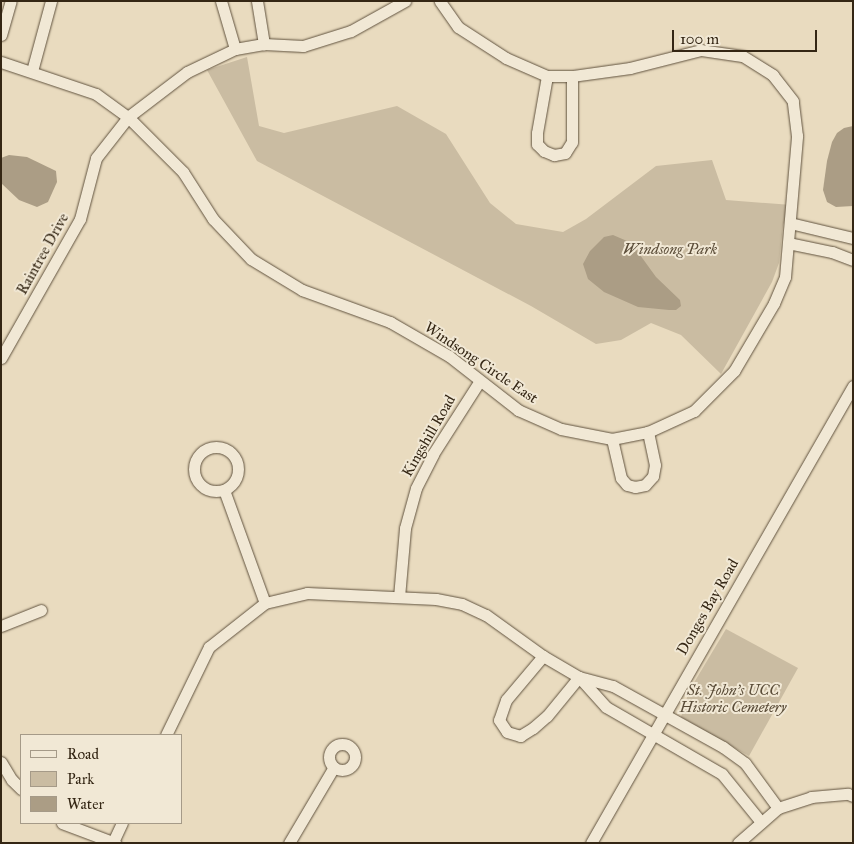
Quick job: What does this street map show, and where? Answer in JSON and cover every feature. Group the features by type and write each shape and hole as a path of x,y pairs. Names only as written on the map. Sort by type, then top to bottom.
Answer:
{"street":[{"path":"1,35 11,1"},
{"path":"32,70 51,1"},
{"path":"220,1 235,49"},
{"path":"257,1 264,44"},
{"name":"Raintree Drive","path":"1,358 80,219 96,158 128,117 187,72 235,49 264,44 303,46 351,31 405,1"},
{"path":"440,1 458,27 506,58 548,76 537,133 537,144 544,151 554,155 565,153 572,142 572,76"},
{"name":"Windsong Circle East","path":"1,62 32,70 96,94 128,117 183,172 213,219 251,259 302,290 390,322 449,356 479,382 518,410 552,425 612,439 648,432 694,411 734,371 774,303 785,277 797,136 793,101 773,75 742,56 701,50 630,68 572,76 548,76"},
{"path":"790,223 853,238"},
{"path":"788,244 832,252 853,260"},
{"name":"Kingshill Road","path":"399,597 405,528 416,488 433,454 479,382"},
{"name":"Donges Bay Road","path":"591,843 853,386"},
{"path":"612,439 620,478 627,485 636,487 644,485 653,476 655,465 648,432"},
{"path":"224,490 265,603"},
{"path":"166,734 210,647 265,603 307,594 436,599 462,604 486,615 544,656 579,676 613,686 665,713 723,747 745,763 778,808"},
{"path":"1,626 41,610"},
{"path":"544,656 506,700 499,720 508,732 520,736 533,728 547,716 579,676"},
{"path":"579,676 606,707 722,774 762,822"},
{"path":"1,762 12,780 20,788"},
{"path":"289,843 334,767"},
{"path":"738,843 778,808 811,797 848,794 853,796"},
{"path":"65,824 114,842 122,824"}],"green space":[{"name":"Windsong Park","path":"247,57 259,126 284,133 397,106 446,134 490,203 516,224 563,232 586,219 656,166 712,160 726,200 792,205 783,225 779,263 772,282 721,374 681,335 651,323 621,340 596,344 531,306 257,161 207,70"},
{"name":"St. John's UCC Historic Cemetery","path":"726,629 798,668 749,756 681,717 689,691"}],"water":[{"path":"853,126 853,206 836,207 827,202 823,190 827,161 832,142 837,133 844,128"},
{"path":"9,155 27,157 56,171 57,182 48,202 37,207 19,200 1,183 1,158"},
{"path":"613,235 627,241 635,248 656,277 680,300 681,306 676,310 638,307 604,292 588,279 583,264 590,251 604,237"}]}
